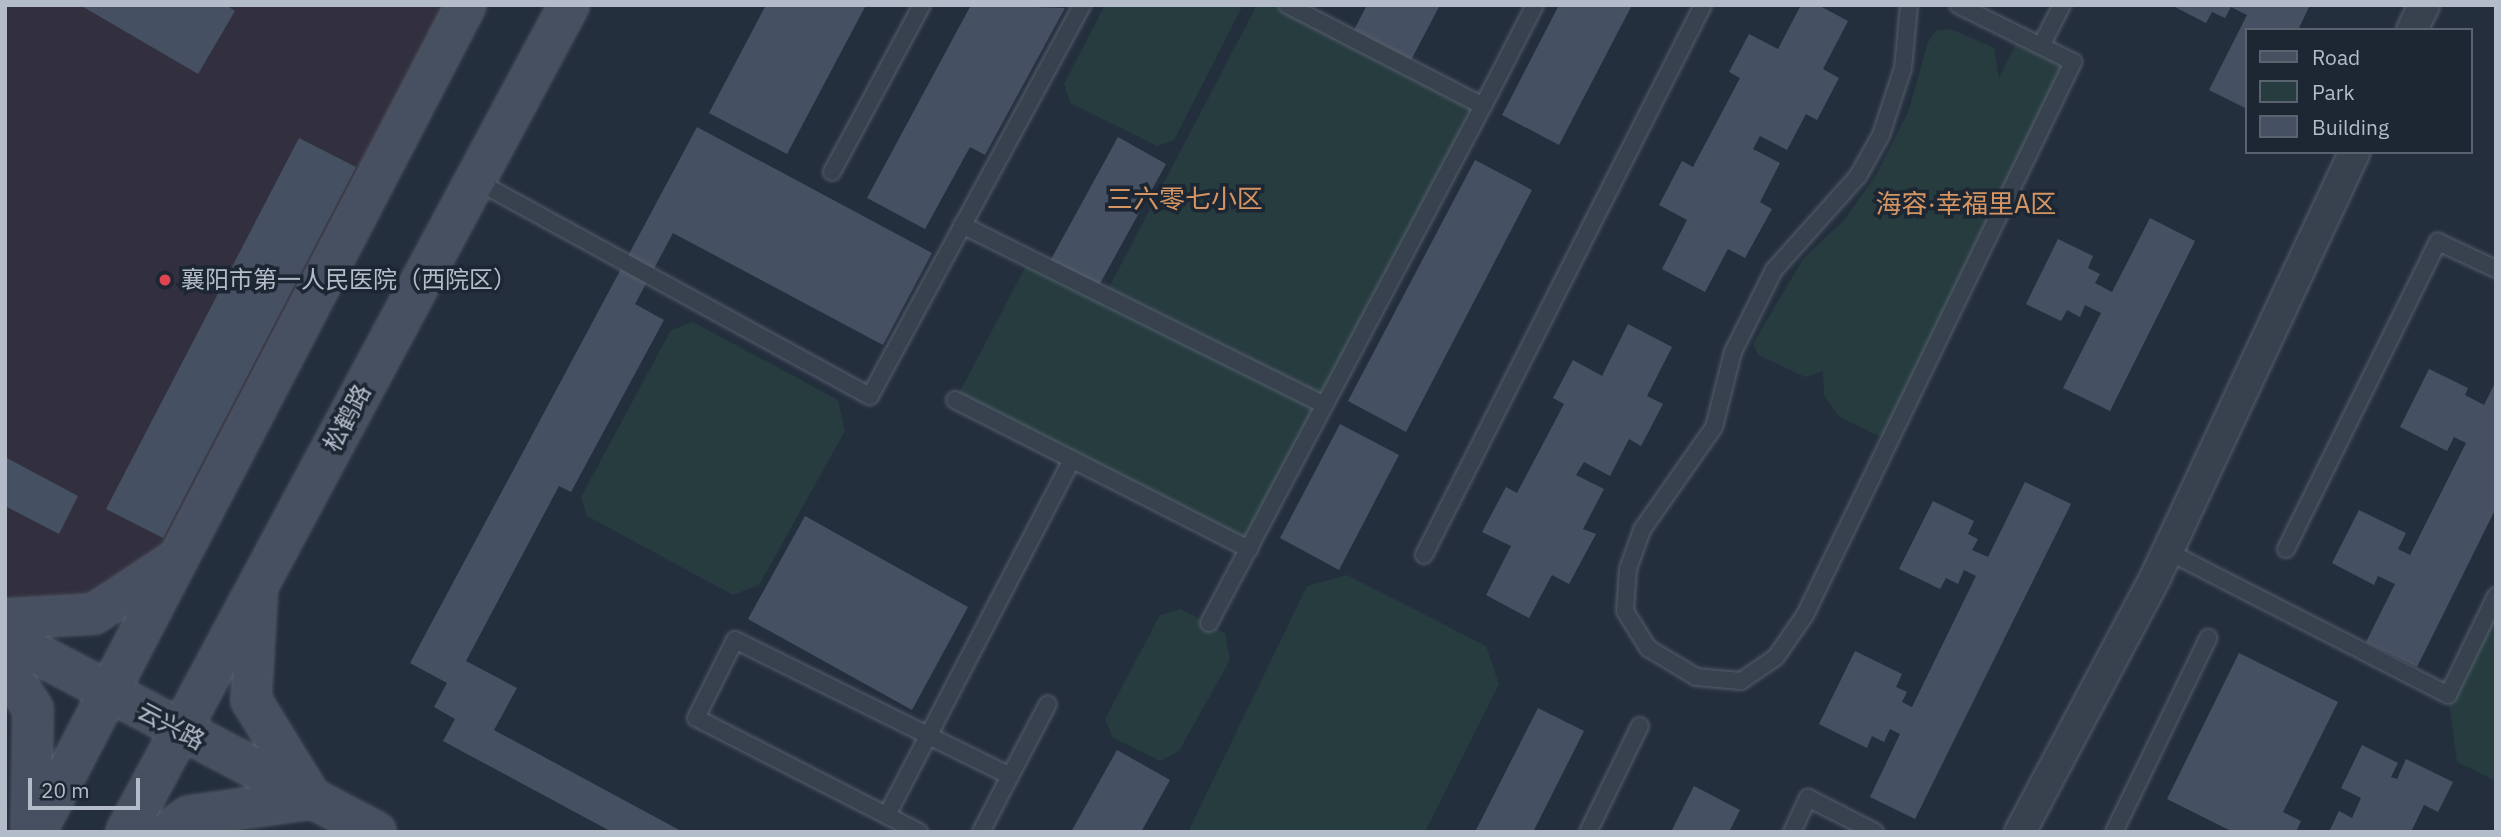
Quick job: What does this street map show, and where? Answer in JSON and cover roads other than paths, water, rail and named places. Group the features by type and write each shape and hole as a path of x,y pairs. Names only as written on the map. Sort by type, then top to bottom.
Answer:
{"main road":[{"path":"34,832 109,693 466,5"},
{"name":"松鹤路","path":"126,832 569,5"},
{"path":"5,620 94,614 181,555"},
{"path":"167,832 189,816 312,799 251,700 257,585"},
{"name":"云兴路","path":"5,637 179,731 376,832"},
{"path":"5,666 33,709 34,832"}],"street":[{"path":"2413,28 2424,5"},
{"path":"2021,832 2168,551 2354,154"}],"lane":[{"path":"832,172 922,5"},
{"path":"475,180 870,396 1082,5"},
{"path":"1209,623 1535,5"},
{"path":"1424,555 1703,5"},
{"path":"1909,5 1903,68 1881,135 1858,176 1774,270 1733,352 1714,426 1642,530 1629,569 1625,611 1648,648 1696,677 1741,681 1776,657 1805,615 2073,62 1958,5"},
{"path":"2040,46 2062,5"},
{"path":"1290,6 1483,106"},
{"path":"962,225 1324,405"},
{"path":"2286,549 2438,242 2496,269"},
{"path":"955,401 1248,549"},
{"path":"887,814 1072,460"},
{"path":"2168,551 2448,695 2496,596"},
{"path":"2114,832 2208,638"},
{"path":"919,832 696,718 735,640 1010,776"},
{"path":"981,832 1048,704"},
{"path":"1588,832 1640,726"},
{"path":"1792,832 1808,799 1875,832"}],"place":[{"name":"襄阳市第一人民医院（西院区）","path":"165,280"}],"district":[{"name":"三六零七小区","path":"1185,199"},
{"name":"海容·幸福里A区","path":"1966,204"}]}
